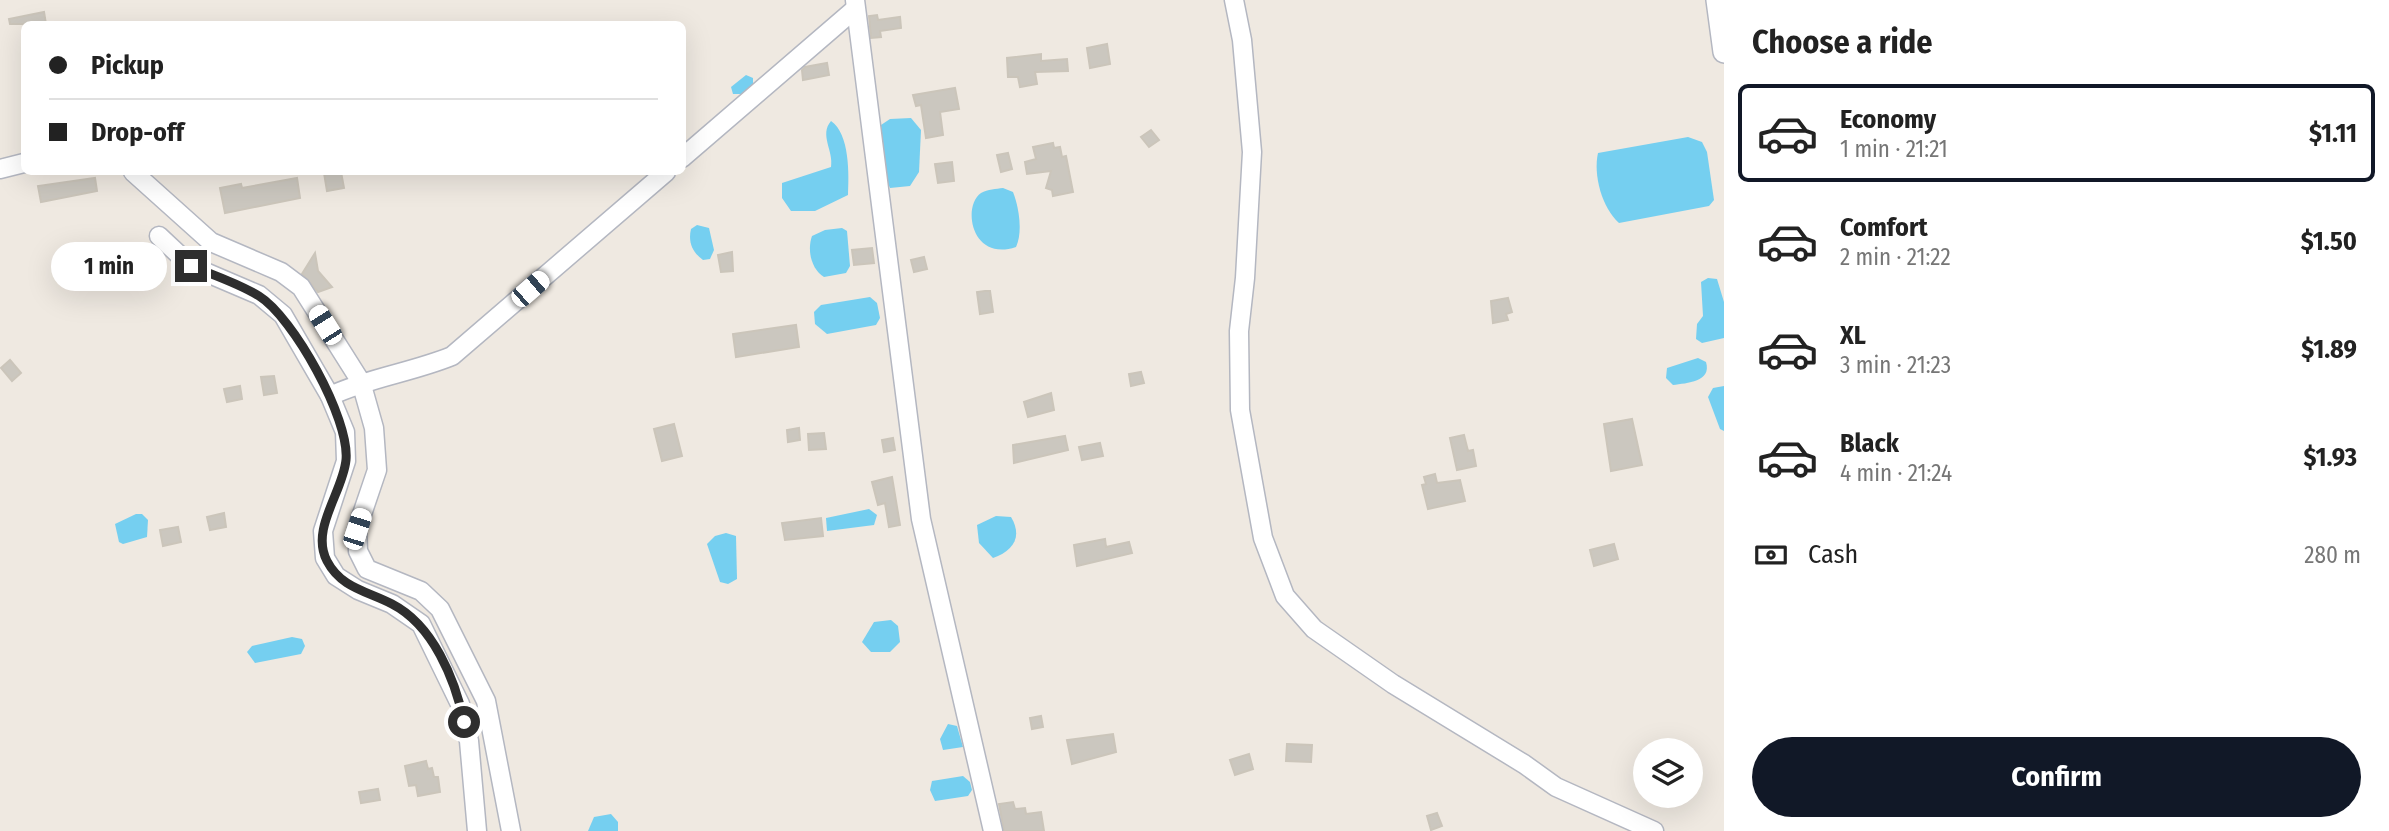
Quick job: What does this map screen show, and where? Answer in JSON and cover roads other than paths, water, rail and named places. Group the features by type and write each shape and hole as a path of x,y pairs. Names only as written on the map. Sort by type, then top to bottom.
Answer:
{"street":[{"path":"1234,0 1242,40 1252,152 1245,278 1239,331 1240,410 1263,538 1284,596 1314,629 1393,684 1524,764 1556,788 1654,831"},
{"path":"1717,0 1724,52"},
{"path":"686,154 855,5"},
{"path":"855,5 921,519 993,831"},
{"path":"0,169 21,164"},
{"path":"136,175 211,242 281,272 301,287 361,382 374,428 377,470 357,529 358,551 367,569 421,591 439,609 486,701 510,831"},
{"path":"330,396 361,382 414,372 452,356 663,175"},
{"path":"159,236 191,266 259,295 283,315 330,396 345,432 346,461 323,531 325,558 336,576 358,590 393,604 421,624 460,704 468,741 477,831"}],"water":[{"path":"746,75 753,78 753,86 741,94 733,94 731,87"},
{"path":"911,118 921,130 919,172 910,186 890,188 883,173 881,125 890,119"},
{"path":"831,121 842,135 845,145 848,195 815,211 791,211 782,198 782,183 831,167 826,132"},
{"path":"1688,137 1702,142 1707,152 1714,200 1709,206 1619,223 1608,209 1600,191 1598,153"},
{"path":"1003,188 1013,192 1020,227 1016,247 1001,250 989,247 980,240 974,230 972,209 981,193"},
{"path":"697,225 709,228 714,250 710,259 703,260 692,246 691,229"},
{"path":"842,228 847,231 850,266 846,273 824,277 811,259 812,236 825,230"},
{"path":"1708,278 1717,279 1724,302 1724,338 1702,343 1696,339 1697,324 1703,316 1701,282"},
{"path":"870,297 877,303 880,318 876,325 827,334 815,324 814,312 821,305"},
{"path":"1698,358 1706,362 1707,369 1702,378 1673,385 1666,378 1667,368"},
{"path":"1724,386 1724,431 1720,429 1708,397 1713,388"},
{"path":"869,509 877,515 874,525 827,531 826,518"},
{"path":"142,514 148,520 147,537 123,544 119,542 115,524"},
{"path":"996,516 1011,517 1016,537 1011,547 993,558 979,543 977,525"},
{"path":"726,533 736,536 737,579 728,584 720,582 707,544 715,536"},
{"path":"891,620 898,626 900,642 890,652 871,652 862,642 874,622"},
{"path":"292,637 302,639 305,646 301,654 255,663 247,652 252,646"},
{"path":"948,724 957,726 963,747 943,750 940,739"},
{"path":"963,776 970,782 972,790 968,796 935,801 930,790 932,781"},
{"path":"611,814 618,822 618,831 588,831 594,817"}]}
